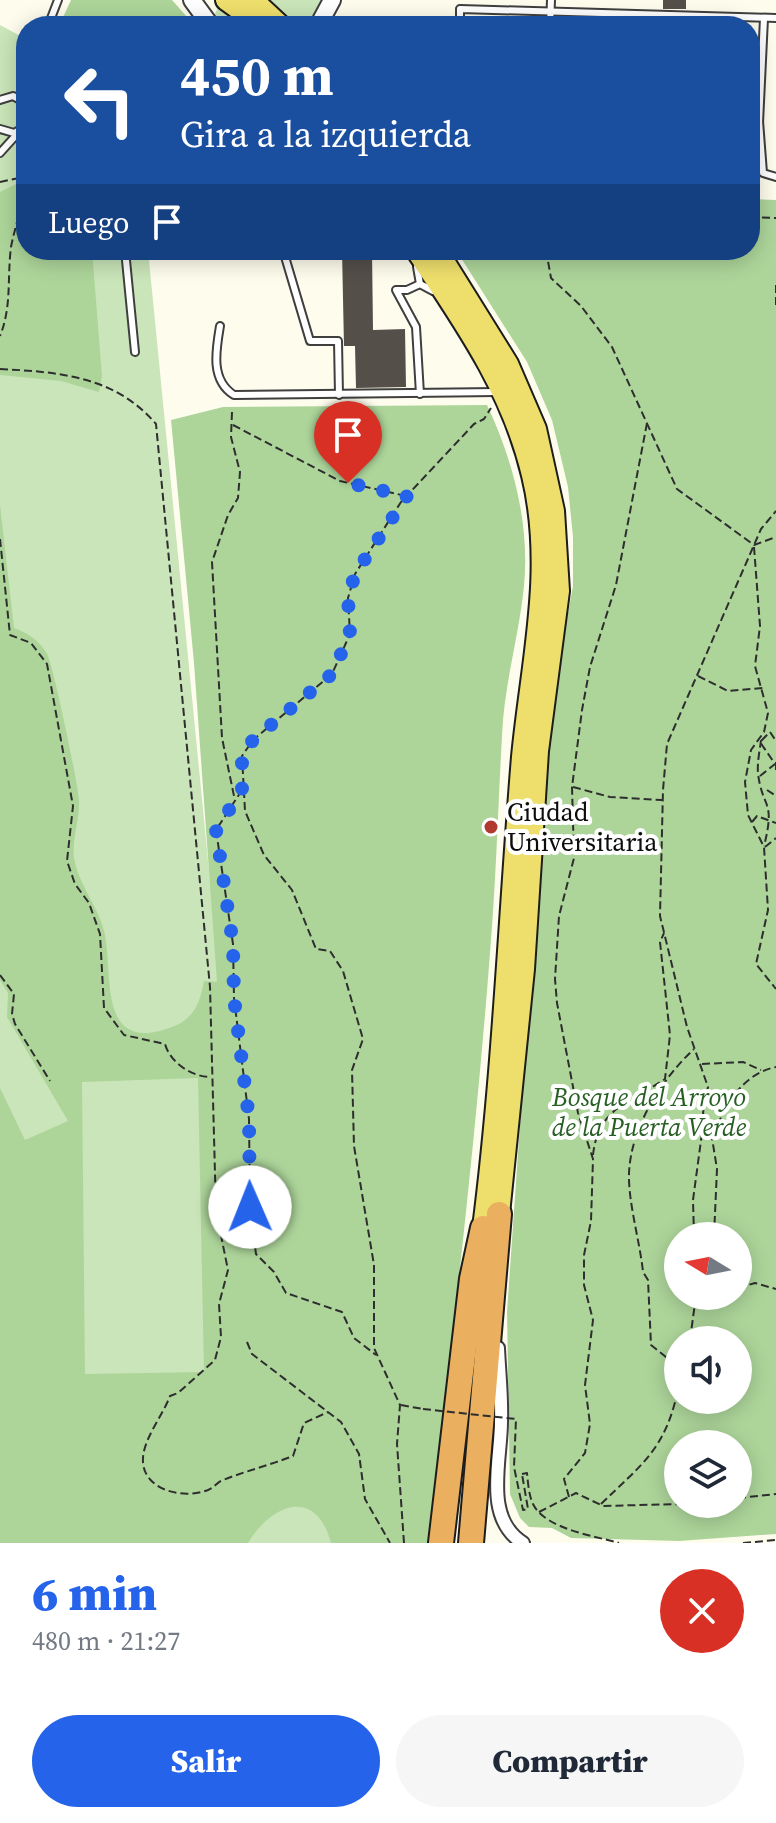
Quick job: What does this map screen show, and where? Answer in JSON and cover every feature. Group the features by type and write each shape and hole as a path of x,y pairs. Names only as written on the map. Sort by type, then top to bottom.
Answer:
{"highway":[{"path":"481,1543 502,1280 491,1221"},
{"path":"441,1543 472,1279 491,1221"},
{"path":"456,1543 491,1221"},
{"path":"471,1543 491,1221"}],"main road":[{"path":"239,2 264,16"},
{"path":"422,260 492,368 498,397 533,477 540,519 543,592 523,754 491,1221"},
{"path":"443,260 508,364 536,429 554,511 559,591 538,751 524,969 491,1221"}],"street":[{"path":"497,1340 501,1420 497,1499 502,1519 523,1543"}],"lane":[{"path":"550,16 551,0"},
{"path":"460,16 460,9 693,16"},
{"path":"760,18 776,18"},
{"path":"760,100 764,18"},
{"path":"0,153 16,134"},
{"path":"760,164 763,173 776,177"},
{"path":"126,260 135,352"},
{"path":"286,260 310,341 338,341 339,395"},
{"path":"413,260 420,274 420,284"},
{"path":"420,394 416,327 396,290 407,290 420,284 430,287 492,368"},
{"path":"220,326 216,357 219,381 234,395 420,394 498,397"}],"path":[{"path":"0,336 9,308 12,244 16,231"},
{"path":"548,260 551,278 581,306 612,347 677,489 754,545 760,626 755,666 764,688 768,713 760,742 759,777 771,799"},
{"path":"776,285 776,305"},
{"path":"0,369 90,379 124,395 156,424 210,987 216,1211 228,1270 219,1304 221,1337 215,1360 178,1393 170,1396 143,1454 144,1468 153,1485 164,1490 190,1493 208,1490 219,1481 293,1456 304,1423 328,1412"},
{"path":"404,1543 397,1444 400,1405 377,1356 375,1275 368,1219 362,1202 363,1185 354,1146 352,1070 363,1039 343,971 330,951 316,949 292,890 264,855 245,811 242,756 253,740 332,674 350,634 348,598 355,574 407,496 474,424 484,419 498,397"},
{"path":"232,412 240,472 238,498 228,515 212,562 222,738 234,797"},
{"path":"593,1159 578,1113 555,979 559,916 574,858 572,787 575,746 590,667 616,585 647,423"},
{"path":"232,424 340,481 407,496"},
{"path":"694,1222 693,1200 708,1087 660,916 667,744 754,545 776,511"},
{"path":"754,545 776,537"},
{"path":"0,539 10,635 31,643 47,664 73,806 67,861 75,884 89,903 100,934 104,1008 124,1035 165,1044 168,1055 193,1074 212,1077"},
{"path":"698,676 728,691 764,688"},
{"path":"760,742 770,732 776,741"},
{"path":"761,737 751,750 745,782 751,823 764,847 766,927 756,964 776,989"},
{"path":"760,742 775,763 776,771"},
{"path":"759,777 775,763"},
{"path":"572,787 610,797 663,800"},
{"path":"764,789 776,796"},
{"path":"242,790 234,797 216,830 233,944 234,998 249,1119 250,1207 256,1254 286,1293 342,1312 354,1338 377,1356"},
{"path":"751,823 757,816 776,822 764,847"},
{"path":"764,847 776,838"},
{"path":"767,904 776,905"},
{"path":"664,1355 651,1345 648,1280 643,1272 629,1173 636,1137 665,1079 670,1035 660,942 665,932"},
{"path":"0,975 14,994 12,1014 15,1024 50,1081"},
{"path":"569,1497 564,1479 585,1453 590,1424 585,1385 593,1320 584,1270 598,1127 607,1115 665,1079 696,1048"},
{"path":"701,1064 743,1062 761,1070"},
{"path":"712,1138 734,1093 761,1070 776,1067"},
{"path":"704,1118 712,1138 717,1169 715,1222"},
{"path":"752,1284 776,1289"},
{"path":"247,1342 252,1354 328,1412 353,1439 359,1454 365,1499 390,1543"},
{"path":"400,1405 516,1419 514,1467 523,1510 528,1509 522,1474 527,1473 532,1504 539,1512 555,1523 619,1543"},
{"path":"600,1505 652,1456 671,1414"},
{"path":"539,1512 576,1493 600,1505 664,1504"},
{"path":"752,1497 776,1494"},
{"path":"743,1543 776,1540"}],"green space":[{"path":"71,0 172,0 186,16 64,16"},
{"path":"267,0 324,0 313,16 284,16"},
{"path":"219,5 235,16 216,16"},
{"path":"0,25 16,34 16,260 149,260 256,1348 399,1543 0,1543"},
{"path":"16,184 16,260 93,260 102,376 99,392 61,381 0,375 0,192"},
{"name":"Bosque del Arroyo de la Puerta Verde","path":"760,199 776,200 776,1534 679,1541 571,1538 552,1528 529,1527 520,1518 510,1494 507,1312 548,720 573,586 573,537 568,487 552,420 527,362 462,260 760,260"},
{"path":"487,405 505,448 518,493 524,539 524,586 503,717 484,1027 429,1543 331,1543 324,1525 315,1514 293,1507 269,1518 248,1543 0,1543 0,1088 25,1140 68,1121 7,1017 8,993 0,980 0,505 14,628 33,638 47,654 60,701 79,802 75,862 105,935 114,1008 120,1022 131,1030 148,1033 172,1027 191,1015 204,981 217,982 194,663 171,420 223,407","holes":["198,1078 204,1372 85,1374 82,1082"]}],"building":[{"path":"663,0 686,0 686,9 663,9"},
{"path":"342,260 372,260 373,330 405,329 406,387 356,388 355,346 344,346"}],"place":[{"name":"Ciudad Universitaria","path":"491,827"}],"route":[{"path":"250,1207 249,1119 234,998 237,986 233,944 216,830 227,815 234,797 242,790 242,756 253,740 332,674 350,634 348,598 355,574 382,529 407,496 388,490 358,488 348,483"}]}
